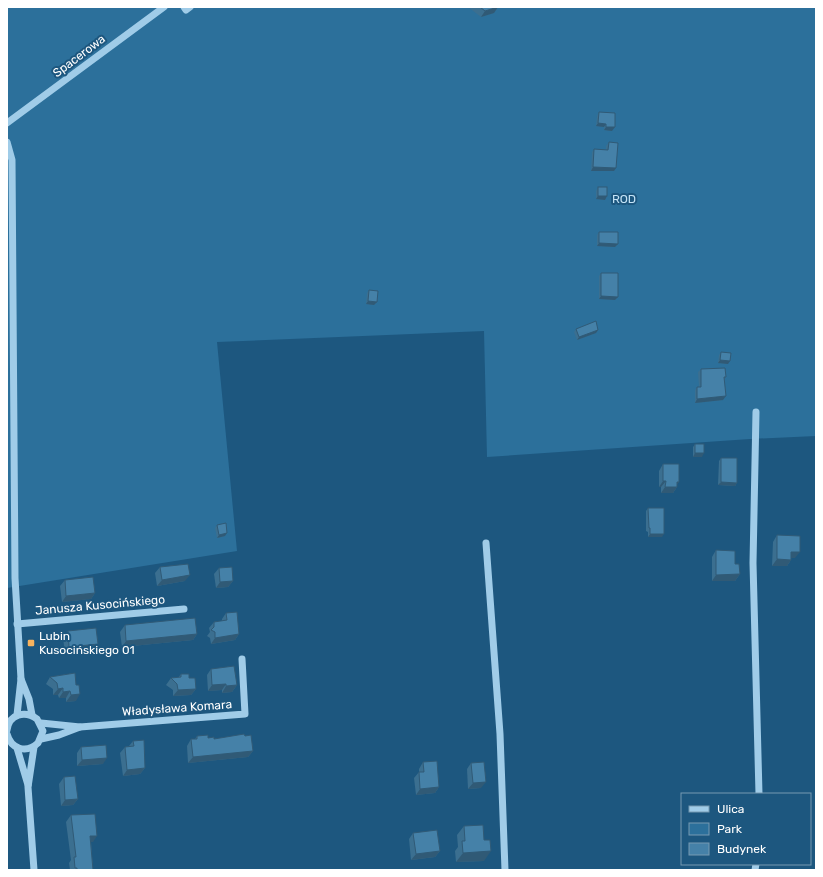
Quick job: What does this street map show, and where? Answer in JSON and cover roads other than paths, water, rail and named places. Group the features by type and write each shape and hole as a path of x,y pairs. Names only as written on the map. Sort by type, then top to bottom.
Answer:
{"street":[{"name":"Spacerowa","path":"7,123 164,7"},
{"path":"184,7 186,10 190,7"},
{"path":"7,142 12,160 17,624 21,679 17,715"},
{"path":"756,412 754,563 758,793"},
{"path":"486,542 500,734 505,870"},
{"name":"Janusza Kusocińskiego","path":"17,624 184,608"},
{"name":"Władysława Komara","path":"80,727 245,714 242,659"},
{"path":"21,679 29,698 32,715"},
{"path":"7,730 7,726 11,720 17,715 25,713 32,715 41,724 43,731 41,739 34,747 26,750 17,748"},
{"path":"41,724 80,727"},
{"path":"41,739 59,735 80,727"},
{"path":"7,737 17,748 28,787 34,870"},
{"path":"28,787 34,747"}],"place":[{"name":"Lubin Kusocińskiego 01","path":"31,643"}],"park label":[{"name":"ROD","path":"624,199"}]}
